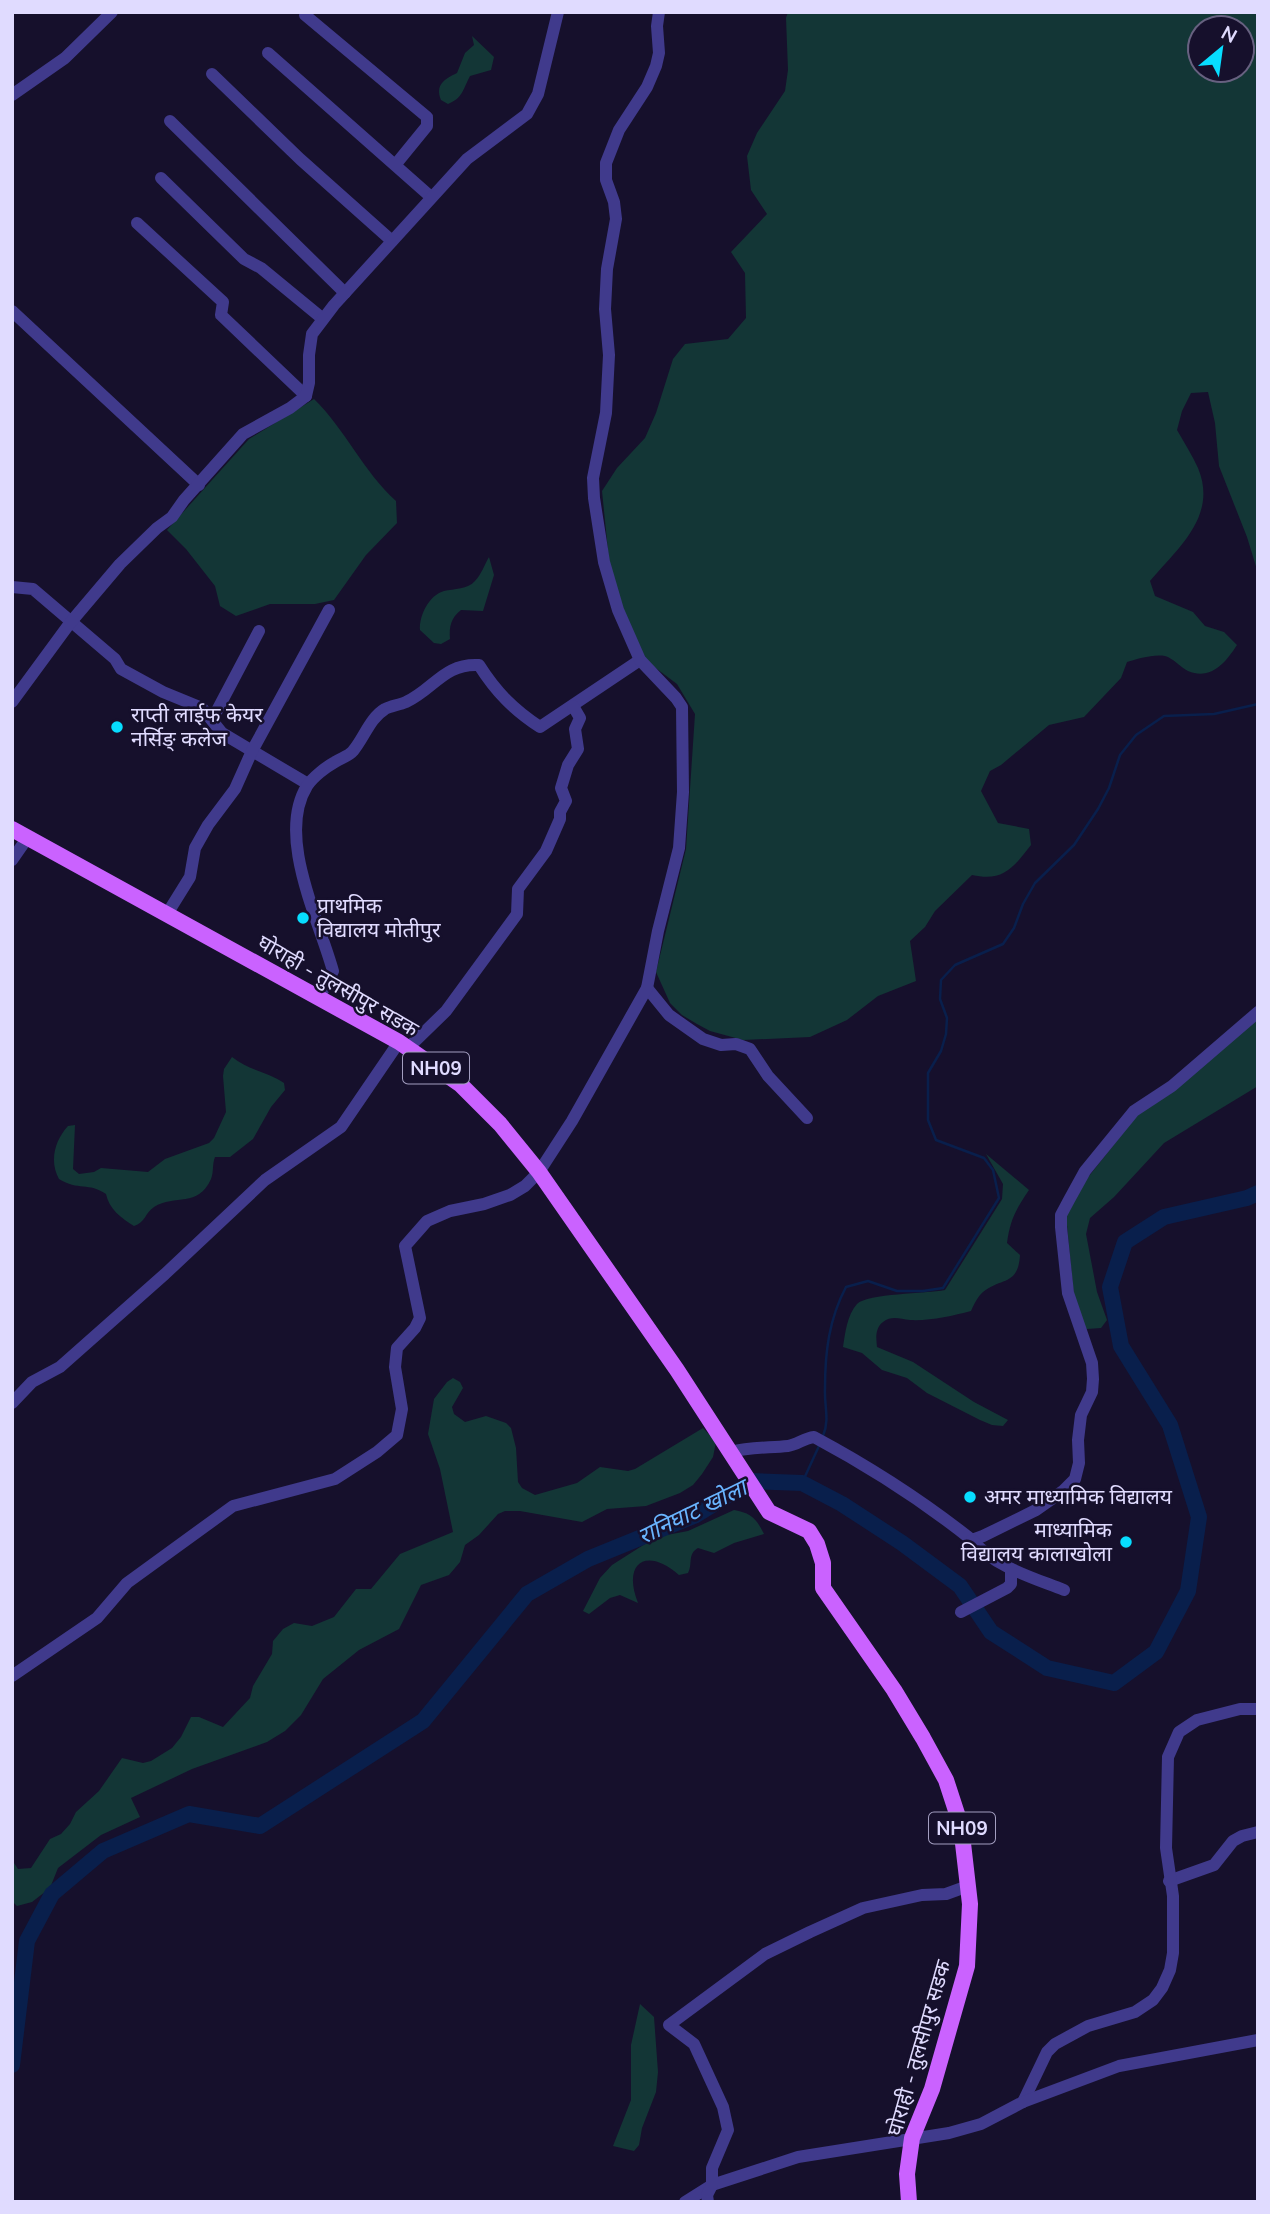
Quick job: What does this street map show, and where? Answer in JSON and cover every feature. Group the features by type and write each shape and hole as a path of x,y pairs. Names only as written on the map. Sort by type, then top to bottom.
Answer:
{"main road":[{"name":"घोराही - तुलसीपुर सडक","path":"12,829 403,1045 474,1096 538,1172 731,1452 769,1512 808,1531 817,1544 823,1563 823,1588 894,1690 942,1774 961,1826 970,1904 967,1966 932,2090 912,2138 906,2174 909,2202"}],"street":[{"path":"12,95 65,58 112,12"},
{"path":"12,702 71,623 120,565 157,527 173,517 184,500 243,434 306,396 312,334 323,318 467,159 527,114 538,94 558,12"},
{"path":"12,1676 97,1618 127,1583 233,1506 335,1479 377,1452 397,1435 402,1409 396,1367 397,1348 415,1328 420,1318 405,1246 427,1221 450,1211 510,1195 525,1186 538,1172 572,1121 647,988 679,848 684,716 676,698 640,660 610,589 593,478 606,413 609,355 605,309 607,269 616,219 614,202 606,180 606,163 619,130 647,87 656,66 659,53 659,12"},
{"path":"305,15 427,117 427,126 396,164"},
{"path":"268,53 431,197"},
{"path":"212,74 300,159 392,241"},
{"path":"170,121 345,293"},
{"path":"161,178 244,259 261,268 323,318"},
{"path":"137,223 223,302 221,315 306,396"},
{"path":"12,311 199,485"},
{"path":"12,587 33,589 115,659 121,669 163,692 193,702 202,708 222,733 309,784"},
{"path":"167,914 190,877 195,848 208,825 235,789 252,751 329,610"},
{"path":"212,720 259,631"},
{"path":"319,998 333,971 306,893 297,850 297,812 309,784 331,763 352,753 372,722 385,709 407,702 445,674 464,664 480,665 492,686 514,709 540,727 640,660"},
{"path":"12,1403 32,1382 60,1367 165,1275 265,1180 341,1128 403,1045 446,1010 517,914 518,889 546,852 561,819 560,813 566,801 561,788 568,765 578,749 576,729 580,718 573,706"},
{"path":"12,860 28,837"},
{"path":"647,988 669,1014 703,1039 721,1045 736,1044 750,1049 768,1076 807,1118"},
{"path":"972,1539 1036,1510 1063,1491 1074,1479 1079,1463 1081,1415 1091,1392 1093,1379 1092,1363 1068,1293 1061,1214 1069,1199 1085,1171 1134,1111 1172,1086 1258,1012"},
{"path":"731,1452 748,1447 792,1446 807,1437 814,1437 932,1508 972,1539 984,1553 1011,1569 1063,1590"},
{"path":"961,1612 1007,1588 1011,1584 1011,1569"},
{"path":"1023,2102 1047,2052 1055,2044 1088,2026 1135,2012 1153,2000 1162,1988 1170,1970 1173,1953 1173,1896 1166,1848 1168,1757 1179,1732 1197,1720 1240,1709 1258,1709"},
{"path":"1169,1881 1214,1865 1233,1841 1258,1832"},
{"path":"708,2202 712,2168 727,2130 723,2107 694,2044 668,2025 765,1954 810,1932 863,1908 922,1895 946,1894 968,1886"},
{"path":"685,2202 712,2185 798,2157 949,2133 981,2124 1023,2102 1119,2066 1258,2040"}],"green space":[{"path":"788,12 1258,12 1258,573 1219,466 1215,423 1208,392 1191,393 1177,430 1198,468 1203,485 1203,501 1192,530 1150,581 1155,596 1193,612 1205,626 1224,632 1237,645 1233,651 1217,668 1204,674 1188,671 1165,656 1150,656 1127,662 1121,678 1084,717 1049,725 990,771 981,791 998,823 1029,829 1031,845 1013,866 1000,875 972,875 935,911 925,927 910,941 916,981 878,996 847,1020 810,1037 743,1040 710,1031 682,1015 670,1003 656,972 686,849 695,714 677,684 645,660 629,628 610,570 602,491 617,468 645,438 673,359 685,344 728,339 746,318 745,273 731,252 767,214 751,190 747,156 757,133 785,91 788,70"},
{"path":"472,36 494,57 491,70 470,76 460,96 448,104 441,100 440,86 457,73 465,53 474,45"},
{"path":"314,399 374,477 396,501 397,523 366,555 334,600 315,604 270,604 236,616 220,606 215,586 167,530 249,439"},
{"path":"489,557 494,575 483,611 461,610 451,623 450,639 441,644 434,643 420,630 426,607 439,593 472,584"},
{"path":"1258,1019 1258,1086 1164,1143 1114,1197 1090,1218 1086,1234 1097,1292 1107,1320 1101,1328 1087,1329 1082,1326 1074,1297 1066,1215 1078,1190 1139,1113"},
{"path":"232,1057 284,1083 285,1090 271,1107 253,1139 230,1157 215,1157 211,1179 200,1194 162,1203 134,1226 116,1213 106,1194 100,1190 72,1185 59,1179 54,1165 55,1151 68,1126 75,1125 73,1169 79,1174 101,1168 148,1172 165,1159 209,1143 226,1112 223,1076"},
{"path":"986,1154 1029,1190 1014,1215 1008,1235 1007,1243 1020,1255 1016,1272 1008,1280 983,1292 971,1311 925,1320 890,1319 879,1327 876,1340 877,1347 913,1362 974,1402 1008,1420 1003,1426 980,1420 927,1393 907,1378 882,1370 862,1353 843,1347 851,1314 863,1300 945,1290 1002,1199 1003,1184"},
{"path":"453,1378 460,1382 463,1388 452,1407 454,1414 465,1422 486,1416 506,1423 511,1428 516,1448 518,1482 522,1488 535,1495 577,1483 600,1467 628,1471 635,1469 703,1428 716,1442 713,1457 693,1485 646,1506 607,1509 582,1522 520,1511 498,1514 479,1535 465,1545 460,1562 449,1575 421,1585 399,1629 359,1650 323,1679 301,1715 285,1731 267,1742 192,1769 131,1798 140,1817 101,1835 58,1868 50,1888 32,1902 17,1906 12,1901 12,1860 18,1869 31,1868 50,1839 61,1834 70,1824 76,1812 99,1791 122,1758 143,1763 151,1761 172,1748 191,1717 199,1717 223,1727 250,1698 253,1686 272,1654 273,1641 283,1629 294,1623 312,1626 334,1617 356,1589 371,1589 400,1554 453,1532 440,1469 428,1434 434,1399"},
{"path":"734,1510 752,1517 764,1534 734,1543 714,1553 698,1548 692,1553 688,1573 679,1575 656,1562 640,1563 633,1578 638,1603 620,1595 610,1598 589,1614 583,1611 600,1578 612,1565 656,1537 688,1531"},
{"path":"640,2004 654,2017 658,2072 656,2092 642,2128 639,2145 634,2151 613,2146 631,2100 631,2045"}],"waterway":[{"path":"823,1436 826,1418 827,1349 832,1324 846,1287 868,1281 897,1291 943,1288 999,1198 993,1170 984,1158 936,1140 928,1120 928,1073 941,1051 946,1034 947,1018 940,999 941,980 955,965 1003,944 1014,928 1035,883 1074,845 1098,809 1109,788 1120,755 1136,735 1164,716 1214,714 1258,704"},
{"name":"रानिघाट खोला","path":"12,2065 27,1941 52,1894 103,1851 189,1814 260,1826 423,1721 527,1594 588,1559 696,1515 751,1481 802,1483 842,1504 902,1543 960,1586 991,1632 1047,1668 1114,1683 1156,1652 1188,1591 1199,1517 1170,1425 1121,1346 1110,1287 1125,1242 1164,1217 1247,1198 1258,1193"},
{"path":"802,1483 819,1446"}],"place":[{"name":"राप्ती लाईफ केयर नर्सिङ् कलेज","path":"117,727"},
{"name":"प्राथमिक विद्यालय मोतीपुर","path":"303,918"},
{"name":"अमर माध्यामिक विद्यालय","path":"970,1497"},
{"name":"माध्यामिक विद्यालय कालाखोला","path":"1126,1542"}]}
